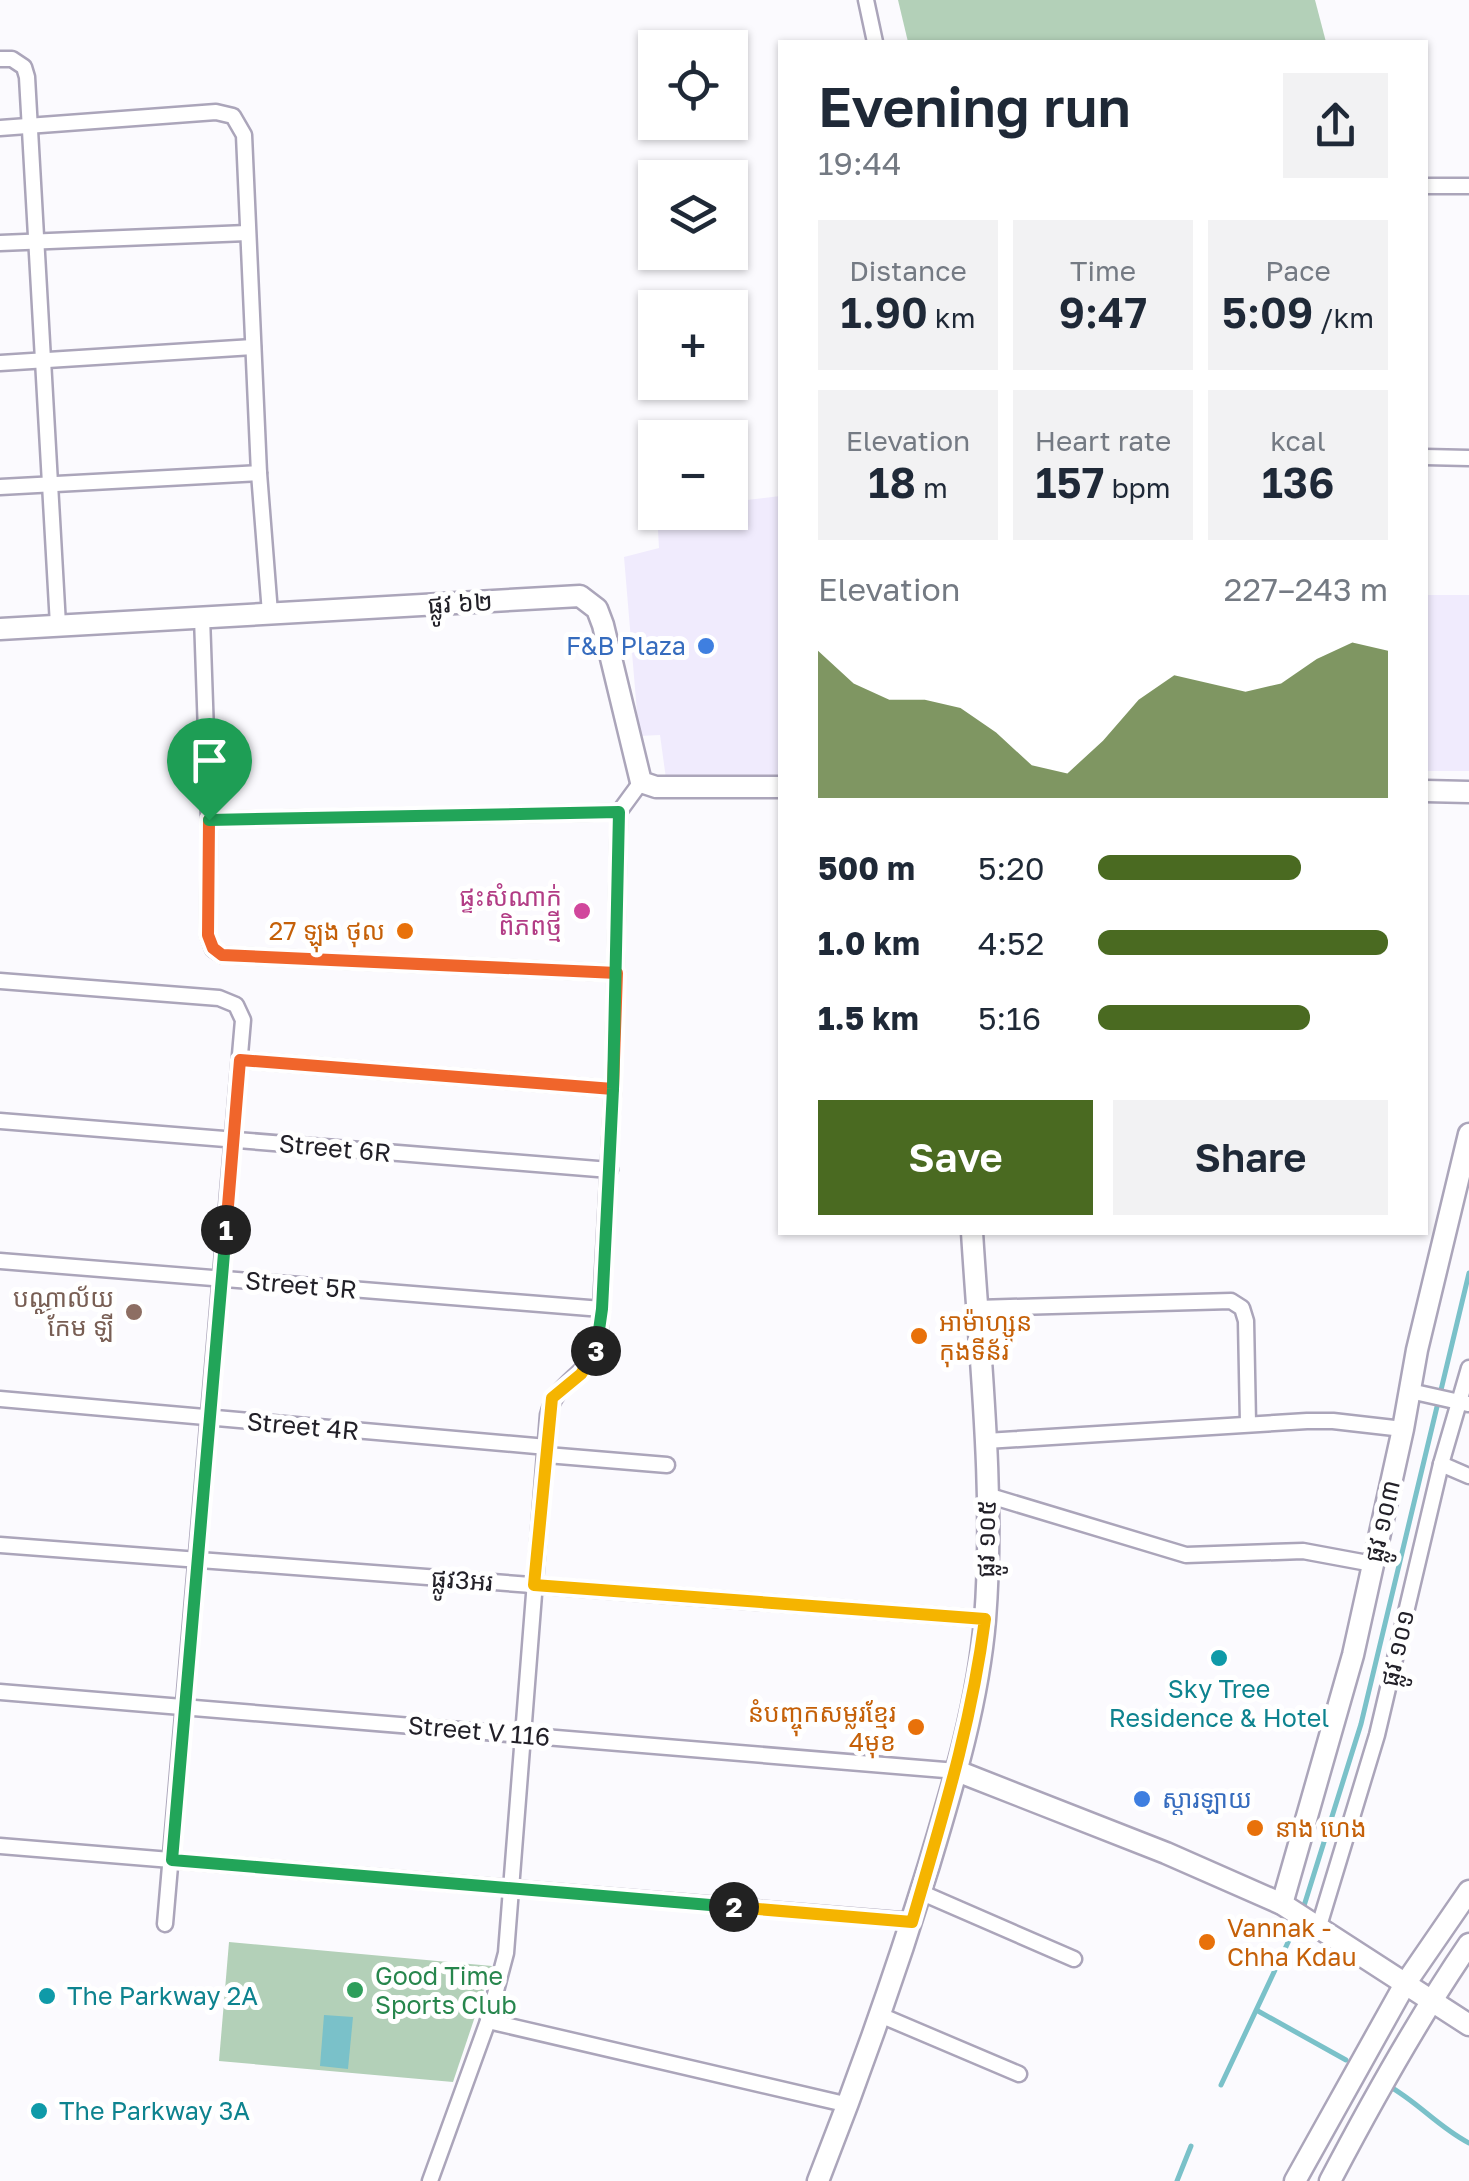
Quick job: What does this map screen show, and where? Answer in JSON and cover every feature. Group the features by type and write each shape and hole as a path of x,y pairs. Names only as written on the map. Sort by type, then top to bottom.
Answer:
{"street":[{"path":"866,0 876,40"},
{"path":"0,59 12,59 24,67 58,625"},
{"path":"0,128 216,112 233,116 244,135 258,473 270,613"},
{"path":"1428,186 1469,186"},
{"path":"0,244 247,232"},
{"path":"0,364 253,347"},
{"path":"1428,456 1469,458"},
{"path":"0,486 258,473"},
{"name":"ផ្លូវ ៦២","path":"0,629 580,596 597,610 603,624 642,782"},
{"path":"202,617 209,820 208,935 213,948 222,955 617,973"},
{"path":"430,2181 488,2022 506,1953 552,1398 593,1359 599,1344 610,1170 619,812 642,782 656,786 778,787"},
{"path":"1428,791 1469,792"},
{"path":"209,820 619,812"},
{"path":"0,981 219,998 236,1006 243,1020 166,1924"},
{"path":"240,1060 613,1089"},
{"name":"Street 6R","path":"0,1121 610,1170"},
{"name":"ផ្លូវ ១០៣","path":"1300,1915 1372,1564 1403,1430 1420,1393 1469,1134"},
{"name":"ផ្លូវ ១០៥","path":"818,2181 912,1922 958,1770 977,1684 985,1619 987,1495 972,1235"},
{"name":"Street 5R","path":"0,1261 602,1309"},
{"path":"977,1308 1231,1301 1242,1308 1246,1322 1248,1423"},
{"name":"ផ្លូវ ១០១","path":"1300,1915 1377,1735 1441,1464 1469,1368"},
{"path":"1420,1393 1458,1401"},
{"name":"Street 4R","path":"0,1399 667,1466"},
{"path":"986,1440 1248,1423 1333,1421 1403,1430"},
{"path":"1441,1464 1469,1476"},
{"path":"987,1495 1186,1556 1302,1551 1372,1564"},
{"name":"ផ្លូវ3អរ","path":"0,1545 985,1619"},
{"name":"Street V 116","path":"0,1692 958,1770"},
{"path":"958,1770 1166,1852 1300,1915 1469,2026"},
{"path":"0,1846 912,1922"},
{"path":"1296,2181 1405,1984 1469,1891"},
{"path":"920,1892 1074,1959"},
{"path":"1330,2181 1430,2001 1469,1944"},
{"path":"880,2015 1020,2074"},
{"path":"488,2022 848,2104"}],"shaded area":[{"name":"F&B Plaza","path":"778,496 778,785 667,786 660,735 639,736 624,557 659,548 658,530 748,530 748,500"},
{"path":"1428,595 1469,595 1469,771 1428,771"}],"green space":[{"path":"898,0 1315,0 1325,40 908,40"},
{"name":"Good Time Sports Club","path":"229,1942 492,1966 453,2082 219,2061"}],"water":[{"path":"324,2015 353,2017 348,2069 320,2066"}],"waterway":[{"path":"1303,1909 1361,1724 1469,1273"},
{"path":"1221,2085 1299,1919"},
{"path":"1258,2011 1346,2060"},
{"path":"1387,2085 1469,2143"},
{"path":"1177,2181 1191,2146"}],"place":[{"name":"F&B Plaza","path":"706,646"},
{"name":"ផ្ទះសំណាក់ ពិភពថ្មី","path":"582,911"},
{"name":"27 ឡុង ថុល","path":"405,931"},
{"name":"បណ្ណាល័យ កែម ឡី","path":"134,1312"},
{"name":"អាម៉ាហ្សូន កុងទីន័រ","path":"919,1336"},
{"name":"Sky Tree Residence & Hotel","path":"1219,1658"},
{"name":"នំបញ្ចុកសម្លរខ្មែរ 4មុខ","path":"916,1727"},
{"name":"ស្តារឡាយ","path":"1142,1799"},
{"name":"នាង ហេង","path":"1255,1828"},
{"name":"Vannak - Chha Kdau","path":"1207,1942"},
{"name":"Good Time Sports Club","path":"355,1990"},
{"name":"The Parkway 2A","path":"47,1996"},
{"name":"The Parkway 3A","path":"39,2111"}],"route":[{"path":"209,820 208,935 213,948 222,955 617,973 613,1089 240,1060 172,1860 912,1922 958,1770 977,1684 985,1619 534,1585 552,1398 581,1374 599,1344 610,1170 613,1089 617,973 619,812 209,820"}]}
